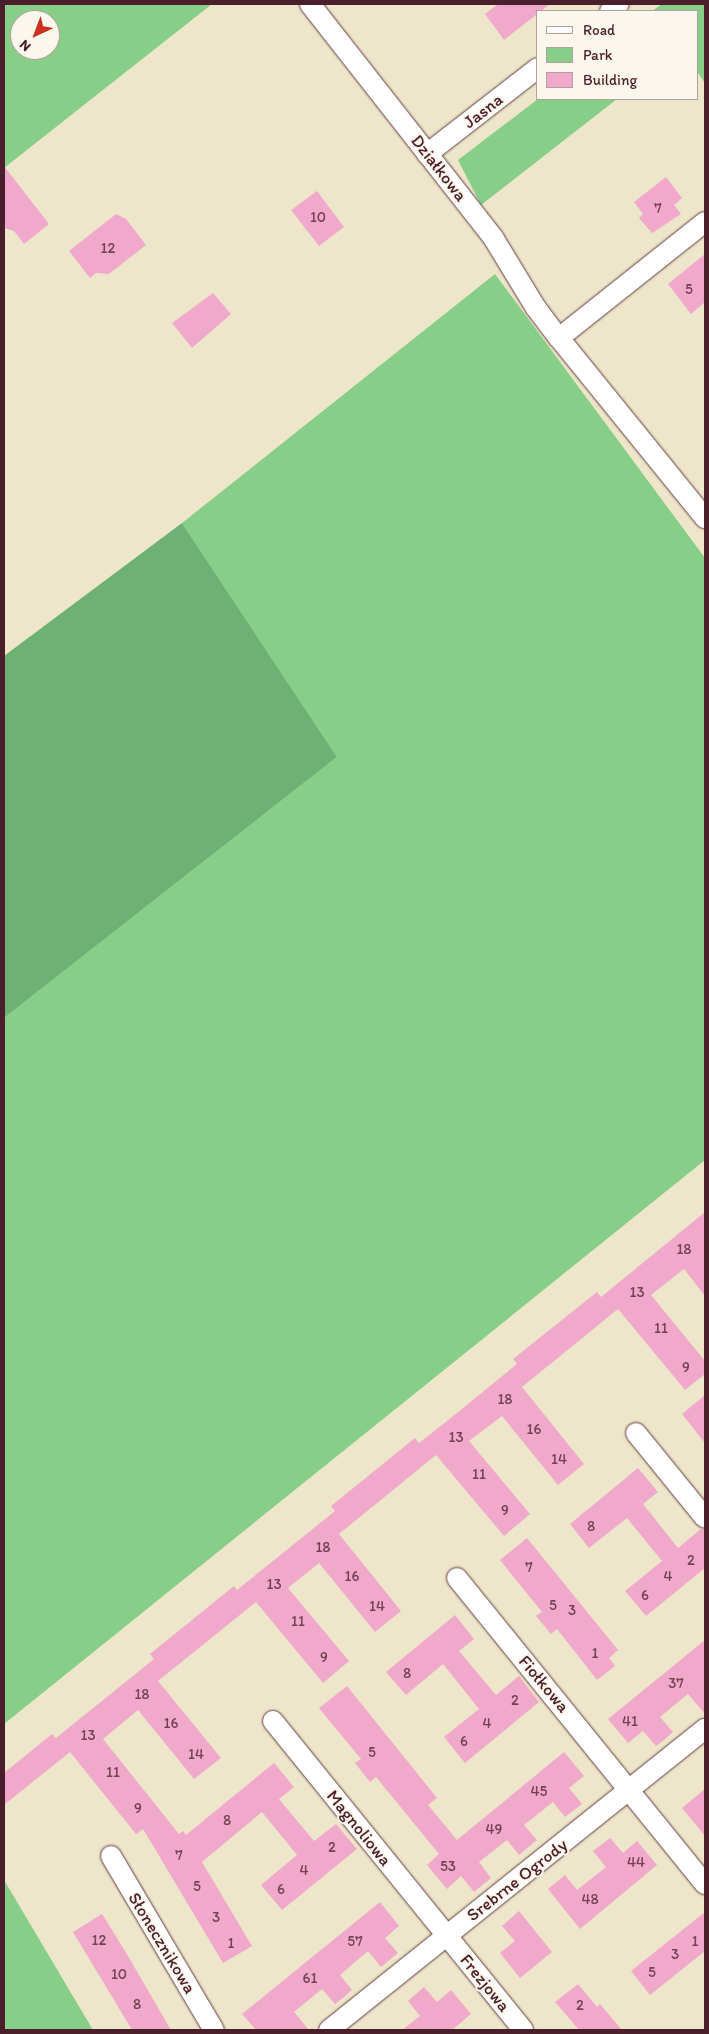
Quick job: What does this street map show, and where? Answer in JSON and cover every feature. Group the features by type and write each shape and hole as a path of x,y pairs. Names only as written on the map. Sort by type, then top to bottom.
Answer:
{"street":[{"name":"Działkowa","path":"310,4 494,239 536,308 559,338 698,496 705,518"},
{"name":"Jasna","path":"428,154 536,70"},
{"path":"559,338 705,222"},
{"path":"636,1433 705,1518"},
{"name":"Fiołkowa","path":"457,1578 631,1789 705,1884"},
{"name":"Magnoliowa","path":"273,1721 446,1936"},
{"name":"Srebrne Ogrody","path":"329,2030 705,1729"},
{"name":"Słonecznikowa","path":"111,1856 214,2030"},
{"name":"Frezjowa","path":"446,1936 524,2030"}],"green space":[{"path":"4,4 212,4 4,168"},
{"path":"662,4 705,4 705,83 699,74 699,10 653,10"},
{"path":"537,100 616,100 481,205 458,160"},
{"path":"495,274 705,558 705,1160 4,1724 4,1018 337,757 182,523"},
{"path":"182,523 337,757 4,1018 4,656"},
{"path":"4,1880 93,2030 4,2030"}],"building":[{"path":"498,4 550,4 542,10 536,10 536,15 504,40 485,14"},
{"path":"4,166 49,224 24,244 14,231 4,228"},
{"path":"666,177 682,198 674,205 681,214 652,233 639,218 643,214 634,202"},
{"path":"317,191 344,227 319,246 291,210"},
{"path":"116,214 126,219 146,245 109,274 96,273 90,278 69,251"},
{"path":"705,254 705,302 691,314 668,284"},
{"path":"213,293 231,314 192,348 172,323"},
{"path":"705,1212 705,1296 684,1269 651,1295 705,1361 705,1374 685,1390 618,1309 522,1387 584,1464 558,1485 502,1416 469,1441 530,1514 504,1536 436,1455 339,1534 401,1611 375,1632 319,1563 288,1588 349,1661 323,1683 256,1602 158,1681 221,1758 194,1779 138,1710 103,1739 179,1834 183,1831 186,1835 274,1763 294,1787 279,1799 314,1841 336,1824 357,1849 282,1910 261,1885 297,1855 262,1812 202,1862 252,1946 223,1963 143,1829 136,1834 70,1752 4,1805 4,1773 52,1734 56,1738 154,1659 150,1654 234,1586 237,1590 335,1511 331,1506 415,1438 419,1443 457,1413 517,1364 513,1359 597,1292 601,1297"},
{"path":"705,1395 705,1443 682,1414"},
{"path":"638,1468 658,1492 643,1504 678,1548 701,1529 705,1530 705,1568 646,1616 625,1591 662,1561 627,1518 589,1548 570,1524"},
{"path":"527,1538 618,1650 609,1658 615,1666 597,1680 557,1629 551,1634 536,1616 542,1612 500,1560"},
{"path":"455,1615 474,1639 459,1651 496,1695 519,1676 539,1702 465,1763 444,1737 479,1709 443,1664 406,1695 386,1672"},
{"path":"705,1640 705,1714 688,1694 660,1717 673,1732 664,1740 656,1746 643,1731 628,1743 608,1719"},
{"path":"347,1686 437,1798 428,1805 457,1840 564,1752 584,1776 569,1788 582,1804 565,1817 553,1802 524,1825 537,1840 519,1855 507,1840 479,1862 491,1878 474,1892 461,1876 447,1889 427,1865 439,1854 376,1777 370,1782 355,1763 361,1759 319,1708"},
{"path":"705,1789 705,1836 682,1808"},
{"path":"610,1838 623,1853 637,1841 657,1865 580,1929 548,1889 565,1875 577,1890 606,1867 593,1851"},
{"path":"380,1902 399,1926 385,1938 398,1953 381,1967 368,1951 340,1975 352,1990 343,1998 335,2004 322,1989 294,2012 309,2030 256,2030 242,2014"},
{"path":"519,1911 552,1952 520,1978 500,1953 515,1941 502,1926"},
{"path":"705,1912 705,1951 650,1995 631,1971"},
{"path":"102,1914 171,2030 132,2030 73,1932"},
{"path":"578,1984 597,2007 600,2004 622,2030 579,2030 555,2002"},
{"path":"424,1987 437,2002 451,1990 471,2014 452,2030 402,2030 420,2016 408,2001"}]}
